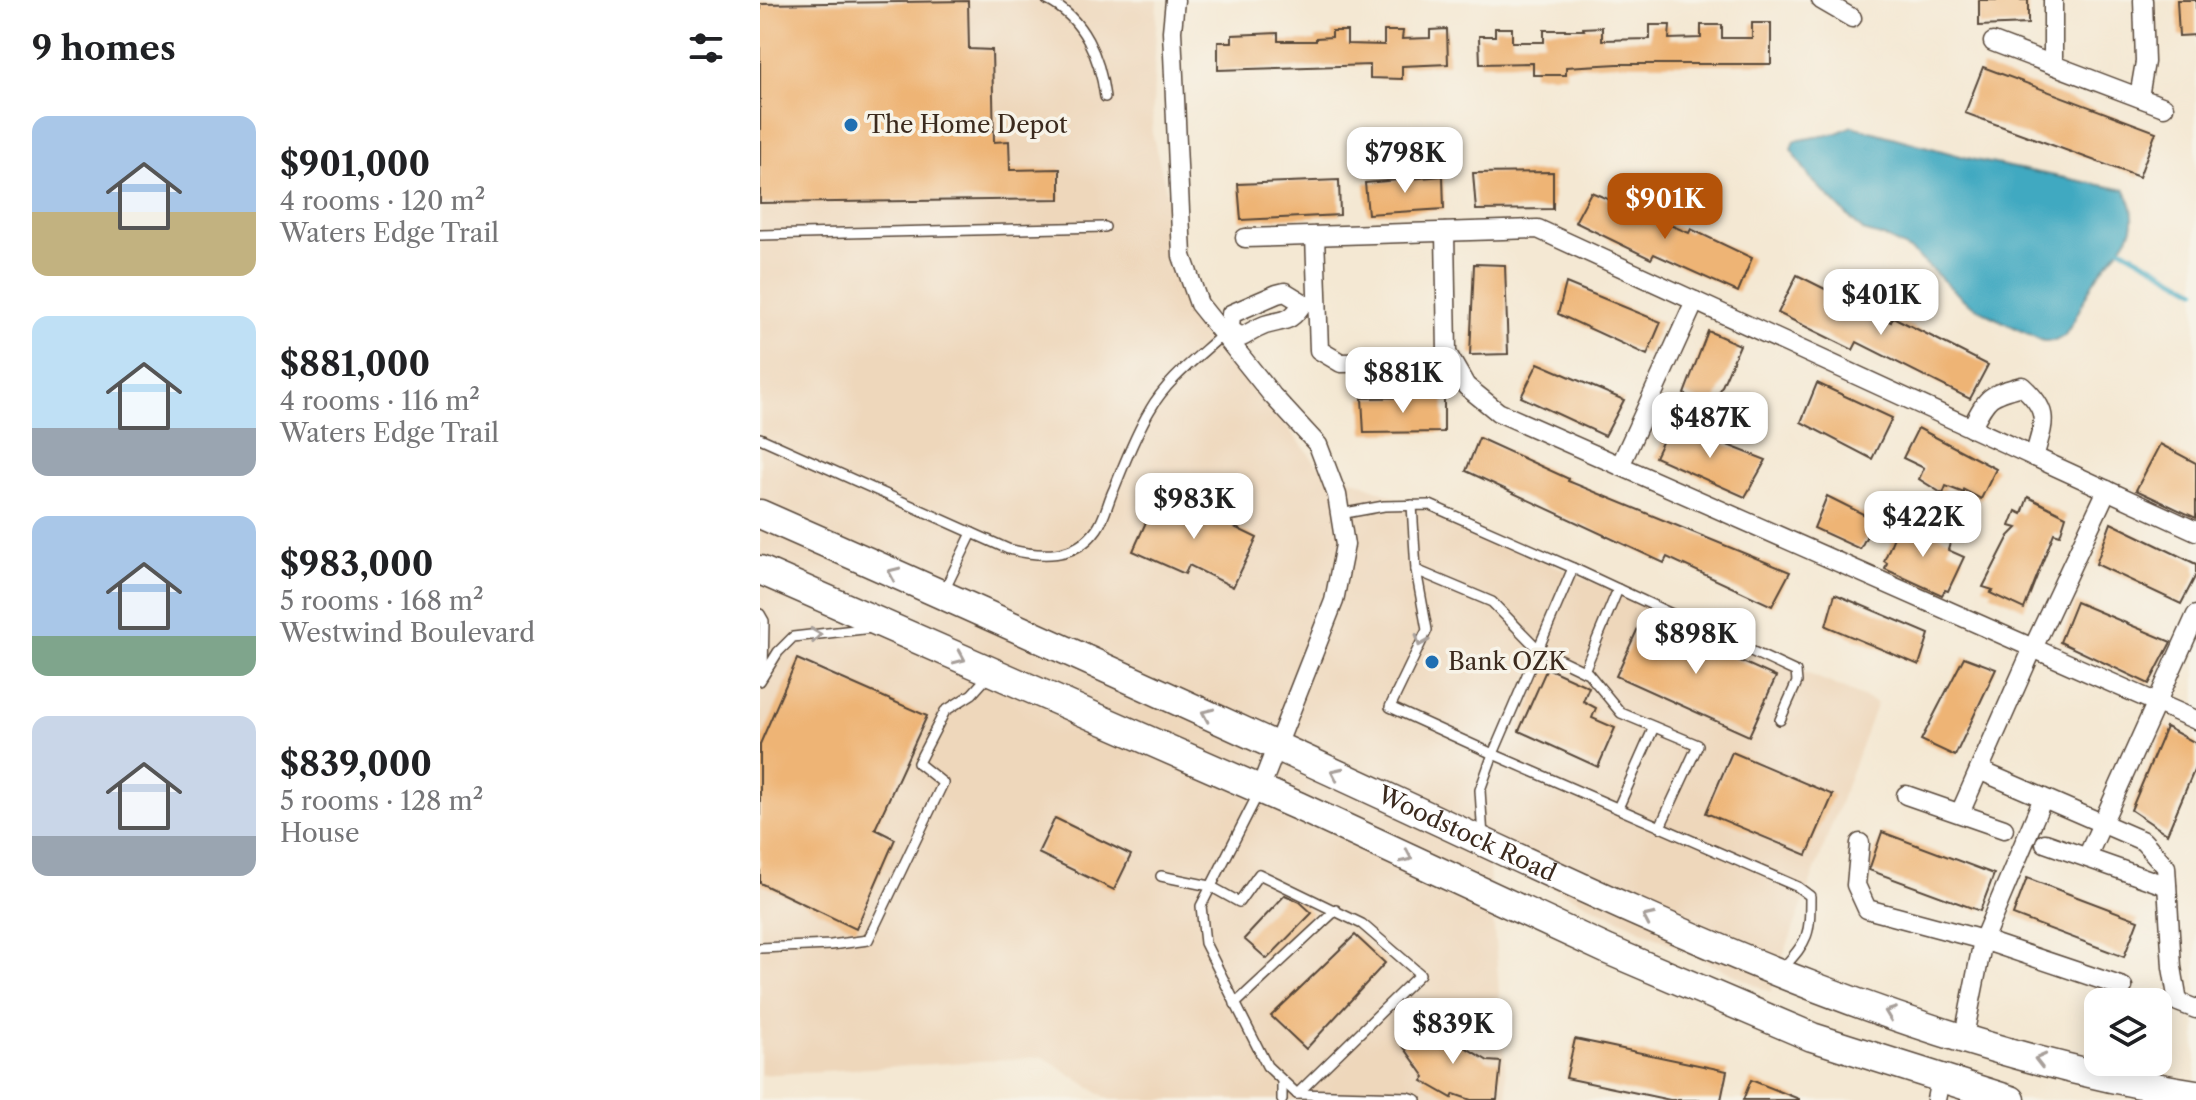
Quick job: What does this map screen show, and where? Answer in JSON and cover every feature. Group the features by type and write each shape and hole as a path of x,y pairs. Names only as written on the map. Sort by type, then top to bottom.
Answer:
{"main road":[{"name":"Woodstock Road","path":"760,514 1278,747 1693,939 1963,1041 2134,1084 2196,1094"},
{"name":"Woodstock Road","path":"760,570 1260,789 1608,950 1800,1032 1938,1090 2011,1100"}],"street":[{"path":"1175,0 1172,31 1182,256 1199,304 1226,332 1318,445 1337,495 1345,545 1334,601 1260,789"},
{"path":"1821,0 1852,18"},
{"path":"2053,0 2053,65"},
{"path":"2139,97 2145,62 2143,0"},
{"path":"1993,42 2164,107"},
{"path":"1245,238 1538,229 2196,531"},
{"path":"1445,232 1447,353 1466,386 1498,412 2196,720"},
{"path":"1315,236 1310,302 1319,350 1341,363 1451,361"},
{"path":"1226,332 1231,314 1255,302 1285,292 1310,302"},
{"path":"1620,466 1695,301"},
{"path":"1255,302 1265,325"},
{"path":"1226,332 1242,337 1265,325 1294,317 1310,302"},
{"path":"1971,428 1981,409 1995,393 2022,386 2040,402 2043,423 2034,457"},
{"path":"1960,813 2107,490"},
{"path":"2087,857 2196,615"},
{"path":"1979,770 2143,841 2166,867 2172,967 2178,1002 2196,1009"},
{"path":"1906,795 2004,829"},
{"path":"1963,1041 1983,940 2043,798"},
{"path":"1860,843 1856,885 1867,909 1983,940 2123,987"},
{"path":"2045,843 2167,886"}],"lane":[{"path":"1047,0 1082,29 1098,60 1105,97"},
{"path":"760,235 1105,227"},
{"path":"760,438 1008,549 1033,555 1057,554 1085,542 1099,527 1132,444 1151,407 1171,381 1226,332"},
{"path":"1412,505 1416,570 1427,630 1390,707 1798,887 1810,896 1810,926 1804,945 1780,972"},
{"path":"1340,514 1384,506 1430,505 1796,672 1797,682 1780,720"},
{"path":"942,594 972,533"},
{"path":"1484,842 1480,790 1573,568"},
{"path":"1416,570 1492,602 1538,649 1584,671 1621,713 1698,745 1660,827"},
{"path":"1584,671 1618,589"},
{"path":"760,614 764,621 762,678"},
{"path":"762,678 778,652 793,637 887,626"},
{"path":"760,948 868,940 943,783 918,763 945,711 972,694 993,672"},
{"path":"1618,808 1654,727"},
{"path":"1260,789 1201,906 1205,943 1235,1004 1267,1066 1297,1094 1408,1097 1417,1100"},
{"path":"1161,876 1210,886 1239,902 1259,874 1362,924 1420,974 1297,1094"},
{"path":"1235,1004 1336,910"},
{"path":"1282,1081 1282,1100"}],"shaded area":[{"path":"760,0 1157,0 1152,133 1198,315 1317,464 1877,703 1770,992 1488,856 1508,1100 1110,1100 1043,1057 760,1075"}],"water":[{"path":"1852,126 1975,160 2125,190 2133,219 2131,230 2094,281 2064,336 2055,341 2043,341 1989,315 1964,300 1912,251 1863,231 1811,179 1791,149 1794,141 1837,133"}],"building":[{"path":"1979,0 2028,0 2028,24 1979,26"},
{"path":"2177,0 2196,0 2196,35 2179,36"},
{"name":"The Home Depot","path":"968,1 969,49 992,50 994,142 1009,141 1010,170 1060,169 1060,199 760,203 760,4"},
{"path":"1752,23 1771,23 1771,64 1618,64 1566,67 1566,75 1533,75 1533,63 1480,64 1479,36 1495,36 1495,28 1512,28 1512,42 1544,42 1544,30 1602,27 1602,40 1650,39 1650,25 1670,25 1669,39 1701,38 1701,25 1722,25 1722,38 1752,38"},
{"path":"1447,29 1448,64 1402,66 1402,79 1370,78 1370,65 1218,70 1218,42 1232,42 1232,35 1278,33 1278,41 1316,41 1316,38 1332,37 1332,31 1347,31 1347,44 1384,45 1384,31 1403,31 1402,39 1430,38 1430,30"},
{"path":"1983,67 2156,132 2139,177 1965,113"},
{"path":"1553,172 1553,209 1476,210 1473,173"},
{"path":"1443,176 1444,209 1368,214 1365,183"},
{"path":"1339,180 1340,215 1241,220 1238,184"},
{"path":"1591,192 1689,233 1691,229 1752,258 1738,292 1654,254 1651,259 1575,222"},
{"path":"1474,264 1505,265 1508,354 1470,355"},
{"path":"1797,275 1891,322 1893,317 1988,365 1970,399 1857,342 1853,350 1778,313"},
{"path":"1566,283 1661,322 1647,355 1558,314"},
{"path":"1708,331 1740,345 1713,407 1684,394"},
{"path":"1538,363 1624,400 1605,436 1521,397"},
{"path":"1817,383 1892,418 1872,459 1801,422"},
{"path":"1444,397 1444,432 1364,433 1362,398"},
{"path":"1671,423 1766,460 1745,497 1655,457"},
{"path":"1918,428 1996,469 1981,499 1964,490 1964,493 1946,486 1943,494 1919,479 1924,468 1903,458"},
{"path":"1479,438 1568,481 1790,572 1772,606 1667,557 1664,563 1466,471"},
{"path":"2160,444 2196,463 2196,518 2136,490"},
{"path":"1160,491 1257,538 1233,587 1189,565 1185,574 1133,551"},
{"path":"1827,496 1875,520 1860,549 1814,528"},
{"path":"2028,497 2066,516 2060,535 2054,533 2024,609 1983,587 2009,536 2017,528 2010,526 2016,511 2022,514"},
{"path":"2111,523 2196,564 2196,575 2181,604 2096,564"},
{"path":"1909,524 1951,540 1948,550 1964,557 1948,591 1945,590 1942,595 1885,569 1887,563 1884,561 1898,527 1905,530"},
{"path":"1835,594 1929,634 1919,665 1826,626"},
{"path":"2076,602 2171,642 2149,684 2060,642"},
{"path":"1643,617 1776,677 1749,736 1616,676"},
{"path":"1964,657 1996,669 1955,756 1921,740"},
{"path":"797,659 927,716 875,829 895,839 856,929 760,883 760,744"},
{"path":"1547,668 1589,687 1583,701 1596,708 1592,718 1615,728 1598,767 1519,731"},
{"path":"2166,727 2196,743 2196,766 2167,834 2131,810"},
{"path":"1732,752 1833,795 1807,855 1706,813"},
{"path":"1055,818 1131,855 1114,890 1038,853"},
{"path":"1882,832 1994,874 1980,911 1869,870"},
{"path":"2027,878 2138,920 2124,957 2013,915"},
{"path":"1285,895 1300,902 1312,913 1267,959 1244,939"},
{"path":"1355,935 1385,963 1306,1049 1271,1016"},
{"path":"1441,1022 1447,1036 1488,1061 1501,1062 1497,1100 1471,1100 1454,1094 1452,1098 1422,1081 1425,1077 1401,1043"},
{"path":"1575,1039 1727,1071 1721,1100 1670,1100 1566,1078"},
{"path":"1751,1080 1799,1099 1799,1100 1743,1100"}],"waterway":[{"path":"2121,248 2196,290"}],"place":[{"name":"The Home Depot","path":"851,125"},
{"name":"Bank OZK","path":"1432,662"}]}
